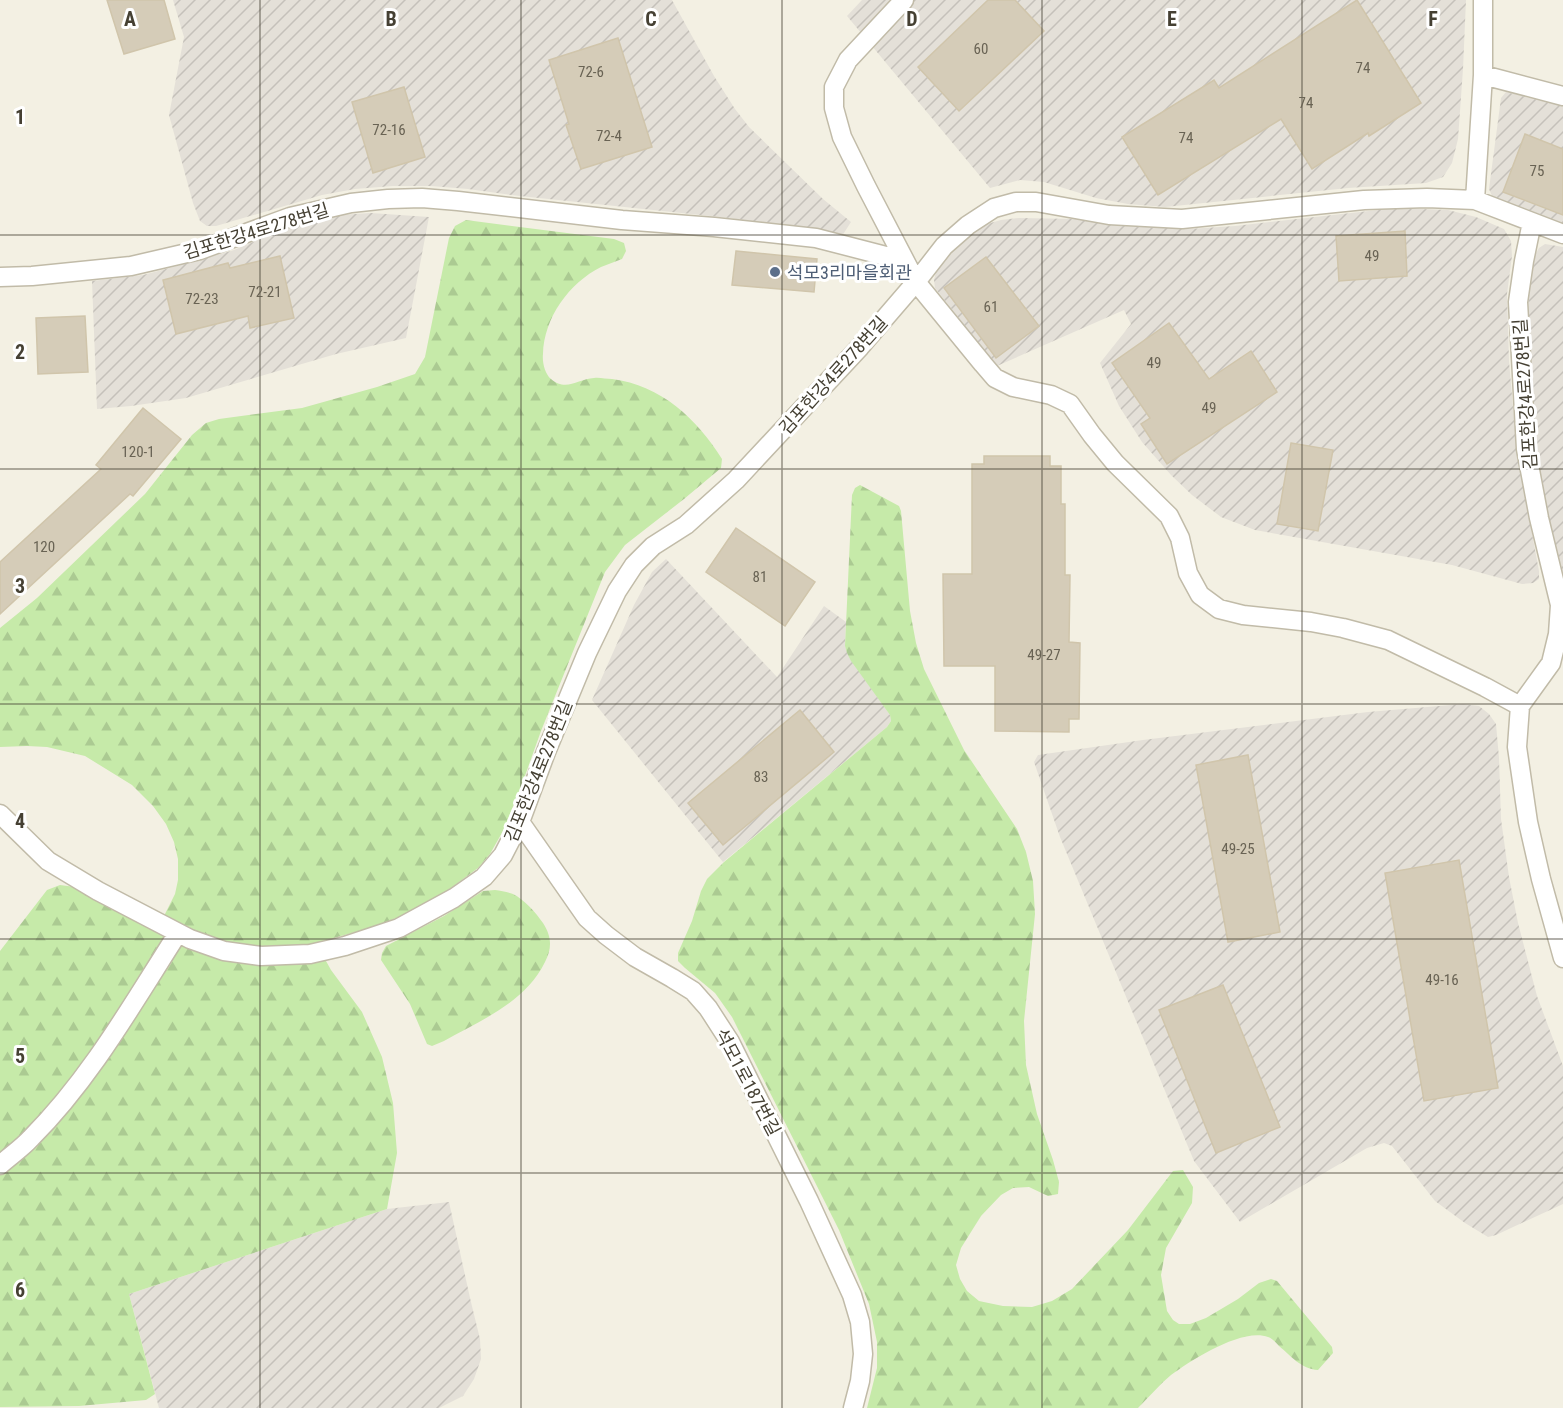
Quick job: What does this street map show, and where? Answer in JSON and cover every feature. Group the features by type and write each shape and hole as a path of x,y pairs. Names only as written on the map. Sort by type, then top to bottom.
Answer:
{"lane":[{"path":"904,0 848,60 834,87 834,108 843,137 866,186 916,282 995,378 1013,387 1051,395 1070,404 1115,463 1169,516 1180,538 1188,573 1200,595 1219,609 1243,615 1311,622 1388,640 1520,706 1517,747 1528,822 1563,958"},
{"path":"1475,200 1483,75 1483,0"},
{"path":"1483,75 1563,96"},
{"name":"김포한강4로278번길","path":"0,277 131,266 200,250 290,217 351,203 422,198 816,238 905,261"},
{"name":"김포한강4로278번길","path":"0,814 48,861 98,891 178,933 224,951 261,956 310,954 399,928 454,898 484,877 503,855 520,822 587,653 617,591 634,565 653,546 686,525 736,480 860,346 944,246 968,225 994,208 1016,202 1036,202 1109,215 1182,219 1364,200 1427,198 1475,200 1563,234"},
{"name":"김포한강4로278번길","path":"1520,706 1551,663 1558,634 1560,605 1539,518 1526,449 1518,302 1532,222"},
{"name":"석모1로187번길","path":"520,822 587,918 635,957 693,991 708,1008 730,1042 809,1201 852,1295 860,1322 863,1354 860,1381 853,1408"},
{"path":"0,1165 31,1139 102,1052 178,933"}],"shaded area":[{"path":"173,0 672,0 714,76 749,127 823,199 851,222 842,236 729,218 468,189 393,186 355,189 322,195 216,226 207,226 200,221 193,203 169,115 184,37"},
{"path":"862,0 1466,0 1458,139 1452,163 1443,177 1426,183 1348,188 1165,207 1128,204 1096,198 1044,182 1020,180 990,188 847,16"},
{"path":"1506,92 1563,106 1563,224 1492,196 1489,189 1501,98"},
{"path":"1396,208 1448,210 1476,217 1504,229 1511,241 1512,256 1507,294 1509,361 1517,453 1539,571 1539,579 1533,583 1522,584 1452,565 1255,530 1221,517 1192,495 1171,475 1142,442 1119,406 1100,363 1131,324 1124,310 997,366 935,288 936,272 961,241 971,232 1001,220 1076,219 1126,226 1189,229"},
{"path":"371,213 429,217 406,338 336,354 186,398 97,409 92,281 143,275 196,261 234,250 287,228 315,220 338,215"},
{"path":"1545,244 1563,247 1563,583 1542,494 1535,449 1526,331 1535,255"},
{"path":"666,559 777,677 824,606 846,622 847,653 890,715 891,721 887,727 723,862 592,700 634,605 652,572"},
{"path":"1463,704 1479,706 1496,724 1501,819 1518,923 1537,996 1563,1066 1563,1204 1488,1237 1435,1201 1392,1146 1384,1143 1367,1148 1240,1222 1194,1161 1060,837 1034,762 1038,755 1143,740 1368,712"},
{"path":"449,1202 480,1339 481,1359 474,1379 463,1396 439,1408 159,1408 129,1294 387,1209"}],"green space":[{"path":"466,220 614,239 624,243 626,251 622,259 589,274 560,303 544,341 543,357 546,371 556,383 567,385 588,379 612,379 646,388 662,396 701,430 722,459 721,468 625,545 605,572 521,787 503,831 490,854 478,868 440,896 409,913 373,927 316,943 331,970 362,1012 382,1057 393,1103 397,1153 387,1209 129,1294 155,1394 146,1400 79,1406 0,1407 0,951 47,890 60,885 75,887 111,909 157,930 175,894 178,859 166,824 153,806 132,785 85,756 47,747 0,747 0,628 37,598 145,494 192,435 206,423 219,419 302,408 415,374 425,357 449,238 455,226"},
{"path":"860,485 899,506 910,611 924,669 964,750 1017,829 1026,852 1033,881 1035,914 1024,1021 1026,1065 1037,1114 1059,1182 1058,1194 1048,1196 1029,1187 1013,1188 1001,1195 981,1216 961,1248 956,1265 960,1279 967,1291 979,1301 1003,1306 1032,1307 1052,1301 1072,1289 1128,1230 1173,1171 1183,1170 1193,1187 1192,1203 1166,1248 1161,1275 1167,1311 1173,1320 1179,1324 1190,1324 1206,1318 1259,1283 1271,1279 1277,1281 1332,1347 1333,1353 1318,1370 1301,1365 1271,1338 1257,1335 1232,1341 1191,1361 1171,1375 1138,1408 867,1408 877,1368 877,1342 869,1304 839,1230 732,1017 715,993 678,961 678,953 707,879 724,862 887,727 891,721 890,715 851,661 845,646 852,495 855,488"},
{"path":"495,890 513,894 526,903 543,923 550,947 545,962 526,989 501,1009 444,1041 432,1046 427,1044 410,1004 381,960 382,953 386,946 444,916 483,891"}],"building":[{"path":"107,0 164,0 175,39 124,54"},
{"path":"988,0 1015,0 1044,31 959,111 918,67"},
{"path":"1357,0 1421,103 1312,169 1281,119 1158,195 1122,137 1214,80 1219,88"},
{"path":"618,38 652,147 581,169 566,125 569,124 549,60"},
{"path":"404,87 425,157 373,173 352,102"},
{"path":"1525,134 1563,149 1563,215 1503,192"},
{"path":"1405,231 1407,276 1339,281 1336,236"},
{"name":"석모3리마을회관","path":"736,251 817,259 814,292 732,285"},
{"path":"280,256 294,318 250,328 248,316 176,334 163,280 228,263 230,268"},
{"path":"986,257 1039,326 996,358 944,288"},
{"path":"85,316 88,372 38,374 36,318"},
{"path":"1169,323 1209,379 1251,351 1277,392 1167,464 1141,424 1150,418 1112,363"},
{"path":"143,408 181,439 133,496 130,494 0,614 0,562 101,469 96,465"},
{"path":"1291,443 1333,450 1318,531 1277,524"},
{"path":"984,456 1050,456 1050,466 1061,466 1061,504 1065,504 1065,575 1070,575 1069,642 1080,643 1079,719 1069,719 1069,732 995,731 995,666 944,666 943,574 972,574 972,464 984,464"},
{"path":"736,528 815,582 785,626 706,572"},
{"path":"800,710 834,752 723,845 688,803"},
{"path":"1248,755 1280,932 1228,942 1196,765"},
{"path":"1459,860 1498,1088 1424,1101 1385,873"},
{"path":"1223,985 1280,1127 1216,1153 1159,1010"}],"place":[{"name":"석모3리마을회관","path":"775,272"}]}
